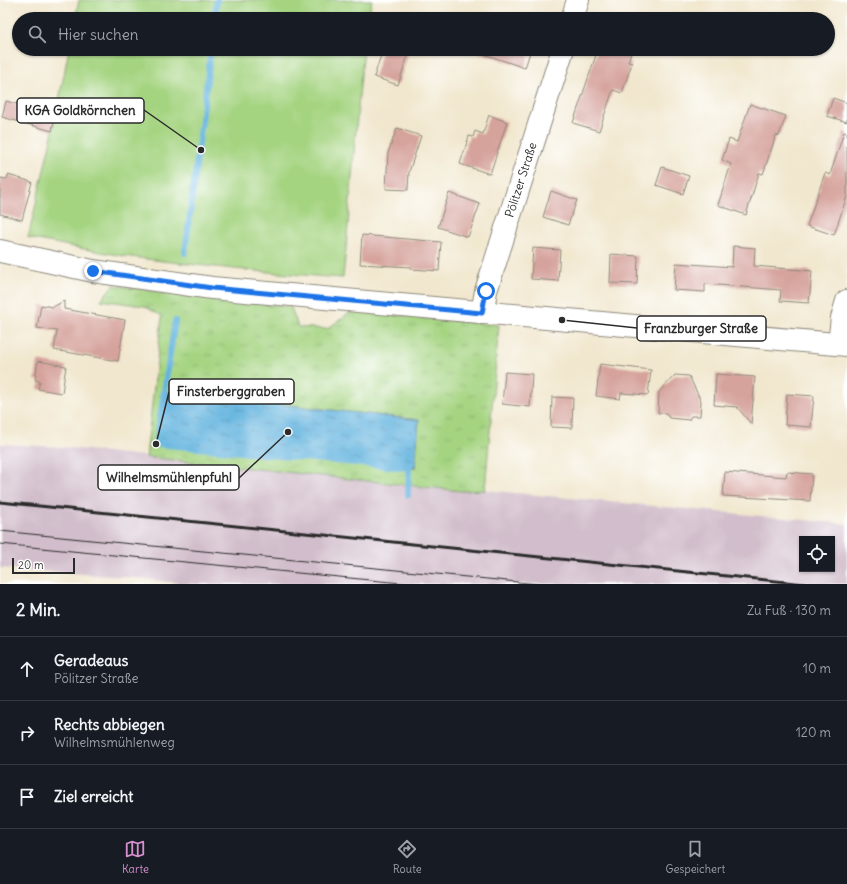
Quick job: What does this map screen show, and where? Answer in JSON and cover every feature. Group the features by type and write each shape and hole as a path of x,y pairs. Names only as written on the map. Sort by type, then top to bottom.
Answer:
{"street":[{"path":"574,12 578,0"},
{"name":"Pölitzer Straße","path":"482,313 486,291 561,56"},
{"path":"0,251 93,271 212,288 843,345 842,318 847,301"}],"shaded area":[{"path":"0,444 61,447 462,491 485,490 847,524 847,584 187,584 136,578 0,568"}],"green space":[{"path":"79,0 372,0 369,12 76,12"},
{"path":"68,56 363,56 343,278 234,269 151,260 28,238 52,135"},
{"path":"113,285 165,293 291,307 298,327 327,329 352,311 499,325 485,490 462,491 146,457 162,316 144,306 101,300","holes":["164,391 419,420 415,468 157,444"]}],"water":[{"path":"164,391 419,420 415,468 156,444"}],"building":[{"path":"381,56 408,56 398,85 374,77"},
{"path":"490,56 529,56 525,68"},
{"path":"596,56 630,56 628,62 632,63 622,93 613,90 599,131 573,123"},
{"path":"833,98 847,103 847,122 827,116"},
{"path":"6,101 55,115 52,131 2,117"},
{"path":"750,104 786,116 779,136 776,135 763,174 759,173 746,215 718,205 731,164 722,160 729,139 737,142"},
{"path":"489,115 507,122 490,174 460,164 469,136 473,137 475,131 483,134"},
{"path":"397,128 421,136 409,172 408,190 386,189 388,153"},
{"path":"844,132 847,133 847,196 834,235 807,226 825,173 830,175"},
{"path":"662,167 689,176 683,194 656,185"},
{"path":"8,175 32,182 22,220 0,214 0,178 7,179"},
{"path":"551,191 577,200 568,225 543,217"},
{"path":"449,193 480,204 468,237 438,227"},
{"path":"362,235 441,242 439,271 411,269 411,267 360,264"},
{"path":"733,246 755,248 754,266 812,271 809,303 780,301 781,290 705,284 705,292 674,290 676,263 732,267"},
{"path":"533,248 560,250 558,281 531,279"},
{"path":"611,254 638,256 637,284 610,283"},
{"path":"64,301 64,309 125,320 118,361 54,350 57,331 37,328 41,305 53,307"},
{"path":"38,361 66,366 62,393 38,389 40,381 35,380"},
{"path":"600,364 651,370 648,395 621,393 620,399 596,396"},
{"path":"505,372 532,374 530,407 502,404"},
{"path":"716,374 755,377 751,424 737,407 714,405"},
{"path":"675,375 689,376 701,401 700,416 691,416 689,420 669,418 666,413 658,413 659,392"},
{"path":"787,394 814,396 811,427 785,425"},
{"path":"552,397 573,398 572,428 551,427"},
{"path":"725,472 786,477 787,472 812,474 810,501 723,496"}],"waterway":[{"path":"215,12 217,0"},
{"path":"185,253 210,56"},
{"path":"175,321 156,444 409,468 408,495"}],"tram line":[{"path":"0,531 538,584"},
{"path":"0,544 411,584"}],"railway":[{"path":"0,502 805,584"}],"place":[{"name":"KGA Goldkörnchen","path":"201,150"},
{"name":"Franzburger Straße","path":"562,320"},
{"name":"Wilhelmsmühlenpfuhl","path":"288,432"},
{"name":"Finsterberggraben","path":"156,444"}],"route":[{"path":"93,271 160,282 212,288 482,313 486,291"}]}
